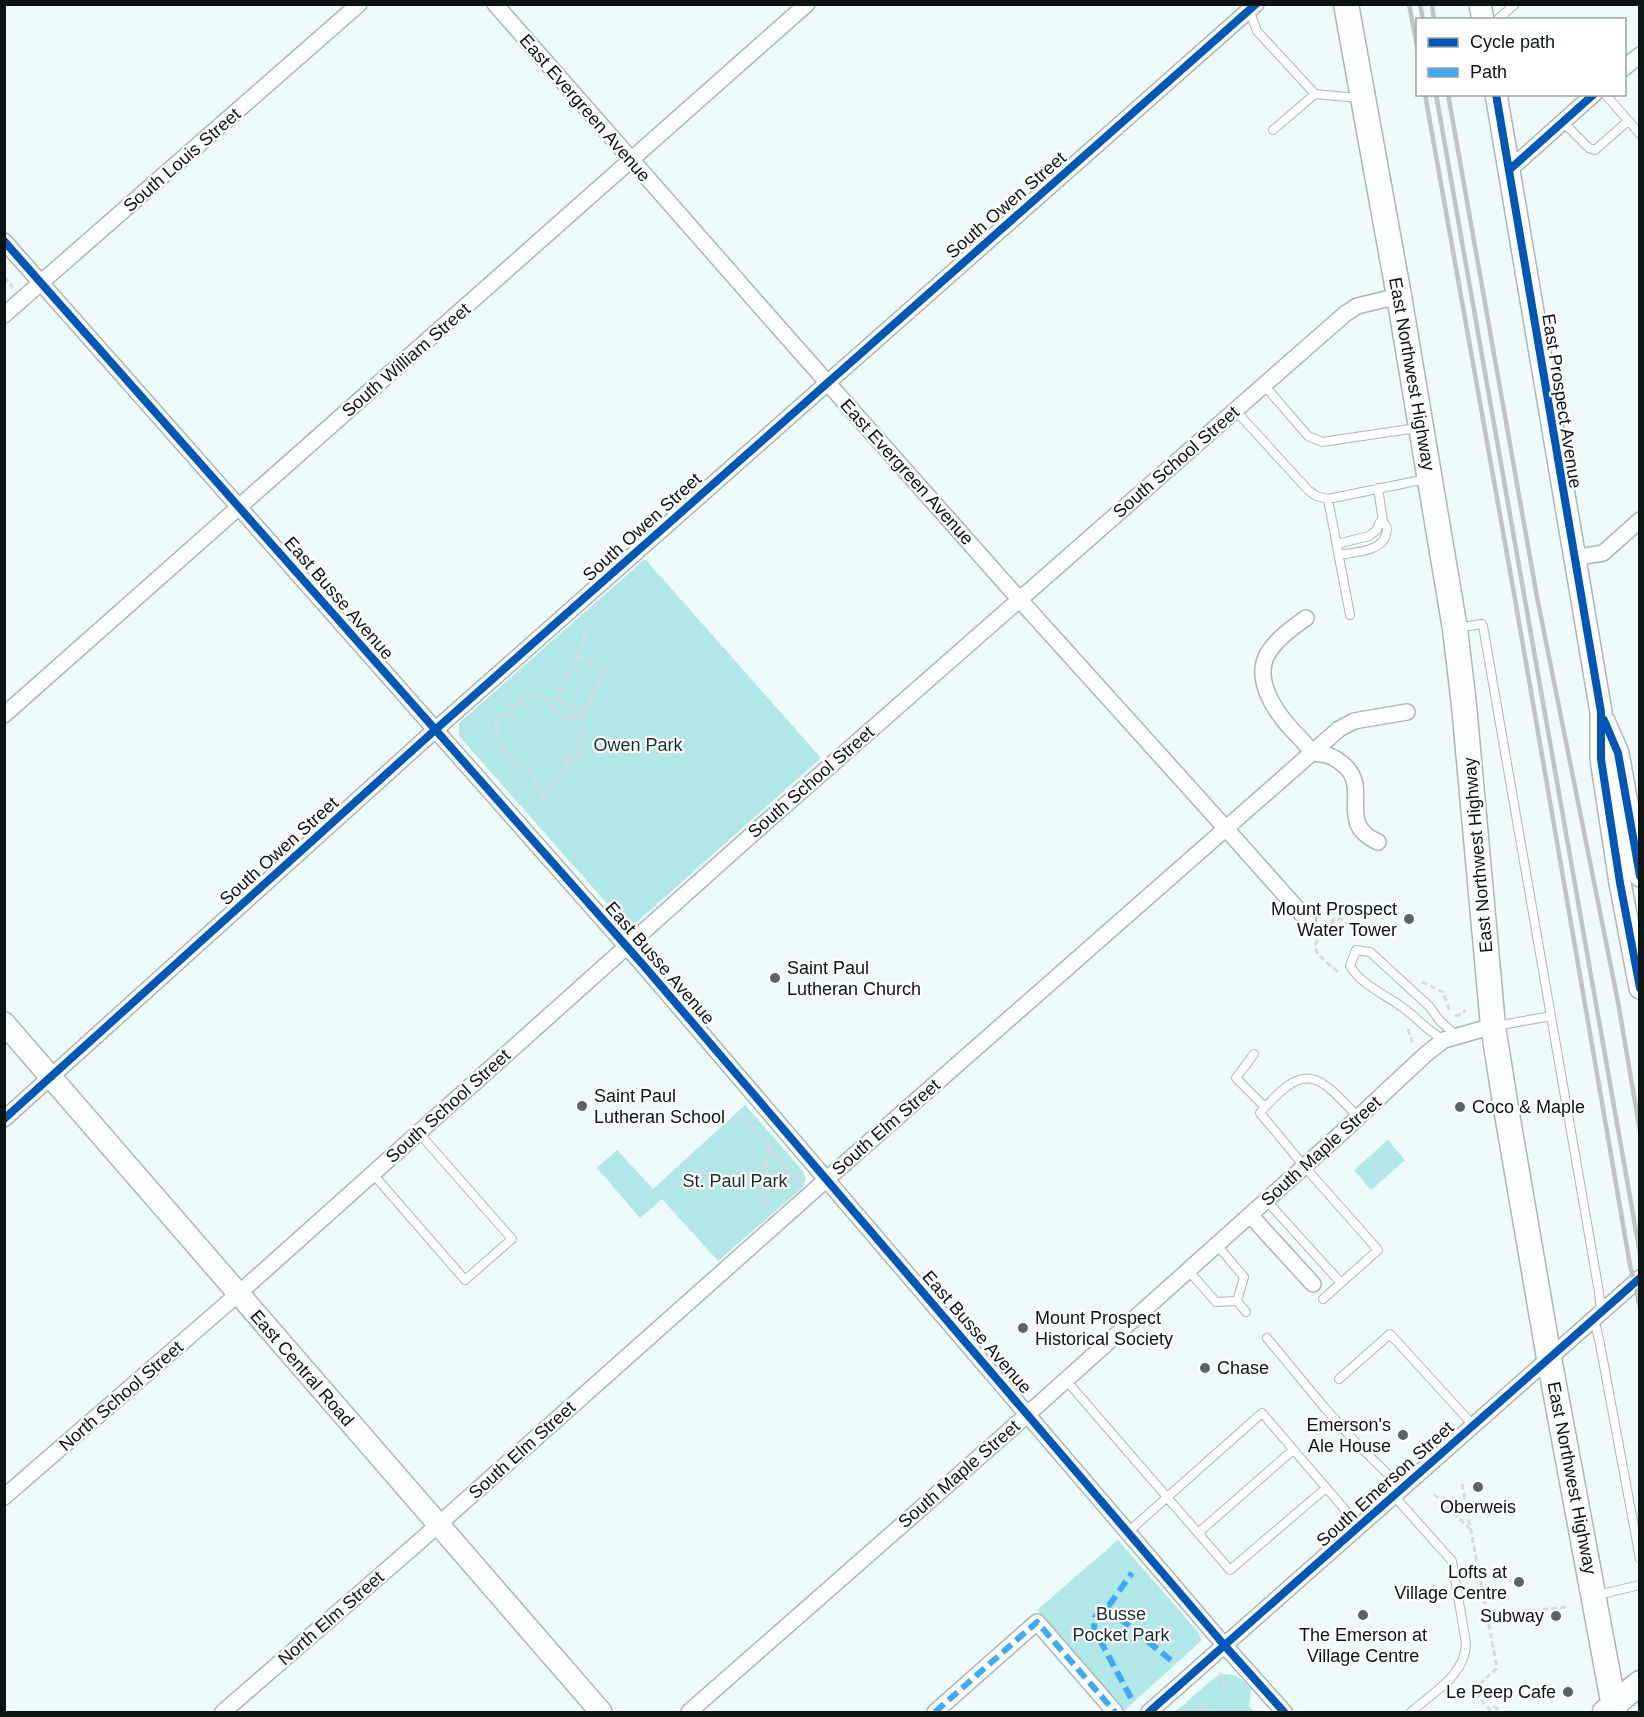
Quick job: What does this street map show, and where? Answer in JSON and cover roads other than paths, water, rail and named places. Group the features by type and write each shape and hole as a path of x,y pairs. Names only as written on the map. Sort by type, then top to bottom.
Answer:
{"main road":[{"name":"East Northwest Highway","path":"1346,4 1399,296 1455,629 1493,1026 1549,1358 1594,1596 1611,1710"},
{"path":"1611,1710 1640,1683"}],"street":[{"name":"South Louis Street","path":"4,315 359,4"},
{"name":"East Evergreen Avenue","path":"495,4 828,383 1308,921"},
{"name":"South William Street","path":"4,715 807,4"},
{"name":"South Owen Street","path":"4,1119 435,730 828,383 1248,6"},
{"path":"1626,66 1640,55"},
{"name":"East Prospect Avenue","path":"1496,96 1600,712 1600,759 1634,873 1640,988"},
{"path":"1509,170 1592,96"},
{"name":"East Busse Avenue","path":"4,241 627,946 1284,1713"},
{"name":"South School Street","path":"238,1294 627,946 1345,314 1357,306 1399,296"},
{"path":"1573,558 1603,553 1640,520"},
{"path":"1306,618 1276,643 1266,657 1262,670 1265,686 1281,717 1314,753 1331,756 1347,768 1354,781 1357,825 1362,832 1378,842"},
{"name":"South Elm Street","path":"439,1524 827,1179 1347,724 1407,712"},
{"name":"East Central Road","path":"4,1023 601,1713"},
{"path":"1450,1038 1493,1026"},
{"name":"South Maple Street","path":"689,1713 1217,1245 1414,1066 1450,1038"},
{"path":"1250,1215 1312,1284"},
{"name":"South Emerson Street","path":"1149,1713 1640,1278"},
{"name":"North School Street","path":"4,1497 238,1294"},
{"name":"North Elm Street","path":"223,1713 439,1524"},
{"path":"935,1713 1037,1622 1115,1713"}],"lane":[{"path":"1499,18 1515,4"},
{"path":"1248,6 1257,31 1315,94 1363,98"},
{"path":"1272,130 1315,94"},
{"path":"1607,96 1640,134"},
{"path":"1563,122 1589,148 1595,150 1628,121"},
{"path":"1264,385 1308,436 1322,442 1421,427"},
{"path":"1235,410 1316,496 1328,499 1430,478"},
{"path":"1339,555 1378,546 1383,542 1387,526 1383,522 1378,488"},
{"path":"1328,499 1350,615"},
{"path":"1337,544 1369,536 1377,530 1379,523 1383,522"},
{"path":"1455,629 1482,624 1483,626 1599,1292 1597,1315 1600,1344 1640,1558"},
{"path":"1356,950 1370,952 1430,1006 1450,1038 1433,1034 1406,1010 1356,977 1350,966 1356,950"},
{"path":"1493,1026 1551,1016"},
{"path":"1254,1054 1236,1078 1265,1107"},
{"path":"1323,1299 1378,1250 1260,1113 1290,1084 1299,1079 1311,1077 1324,1083 1358,1117"},
{"path":"373,1174 465,1280 512,1239 418,1132"},
{"path":"1266,1200 1341,1283"},
{"path":"1217,1245 1244,1277 1237,1301"},
{"path":"1188,1270 1216,1302 1237,1301"},
{"path":"1237,1301 1246,1312"},
{"path":"1340,1379 1390,1334 1473,1425"},
{"path":"1267,1338 1398,1492 1452,1562 1466,1653 1454,1675 1411,1713"},
{"path":"1065,1379 1230,1570 1326,1488"},
{"path":"1128,1532 1262,1413 1359,1526"},
{"path":"1198,1533 1293,1450"},
{"path":"1594,1596 1640,1585"}],"railway":[{"path":"1409,4 1416,41"},
{"path":"1420,4 1423,18"},
{"path":"1432,4 1434,18"},
{"path":"1425,96 1630,1265 1640,1307"},
{"path":"1436,96 1640,1254"},
{"path":"1448,96 1537,597 1618,1002 1640,1131"}],"place":[{"name":"Mount Prospect Water Tower","path":"1409,919"},
{"name":"Saint Paul Lutheran Church","path":"775,978"},
{"name":"Saint Paul Lutheran School","path":"582,1106"},
{"name":"Coco & Maple","path":"1460,1107"},
{"name":"Mount Prospect Historical Society","path":"1023,1328"},
{"name":"Chase","path":"1205,1368"},
{"name":"Emerson's Ale House","path":"1403,1435"},
{"name":"Oberweis","path":"1478,1487"},
{"name":"Lofts at Village Centre","path":"1519,1582"},
{"name":"The Emerson at Village Centre","path":"1363,1615"},
{"name":"Subway","path":"1556,1616"},
{"name":"Le Peep Cafe","path":"1568,1692"}],"park label":[{"name":"Owen Park","path":"638,745"},
{"name":"St. Paul Park","path":"735,1181"},
{"name":"Busse Pocket Park","path":"1121,1624"}]}
